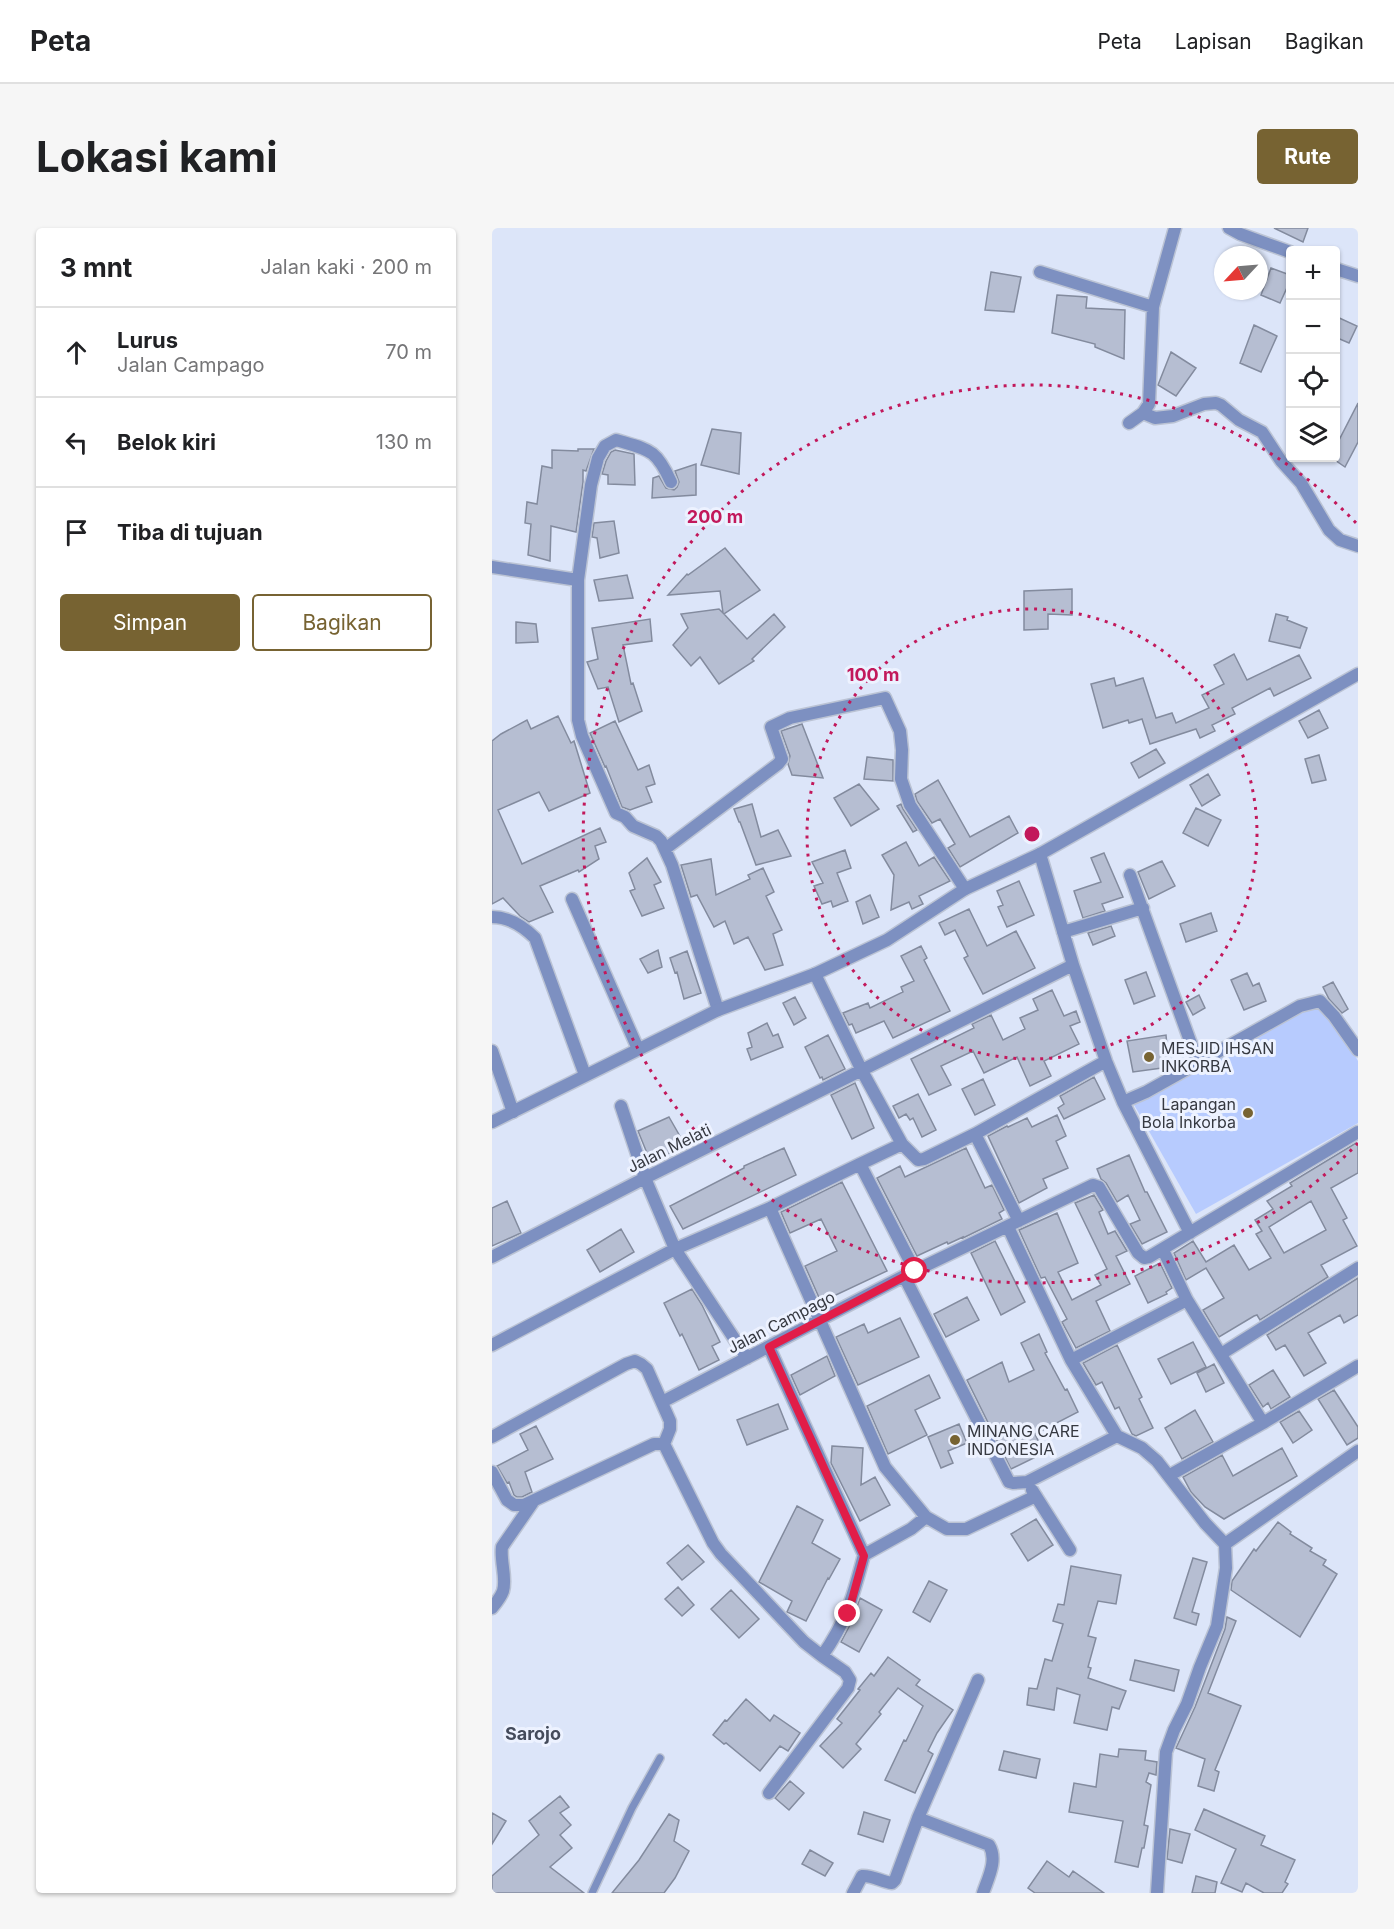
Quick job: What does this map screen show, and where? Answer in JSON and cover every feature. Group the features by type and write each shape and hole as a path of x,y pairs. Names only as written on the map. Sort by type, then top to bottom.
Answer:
{"street":[{"path":"1130,423 1143,413 1149,404 1153,307 1175,228"},
{"path":"1229,228 1286,251"},
{"path":"1340,271 1358,276"},
{"path":"1040,272 1153,307"},
{"path":"1143,413 1155,418 1173,416 1204,404 1215,402 1221,405 1239,420 1262,432 1281,460 1301,483 1329,530 1340,540 1358,546"},
{"path":"671,482 655,453 616,440 605,447 598,458 591,485 578,580 578,720 582,736 616,813 625,817 633,826 662,841 672,865 718,1010"},
{"path":"492,567 578,580"},
{"path":"492,1122 718,1010 815,974 887,940 965,889 1040,854 1358,674"},
{"path":"665,849 778,764 782,759 771,727 790,718 885,698 900,731 902,780 907,799 965,889"},
{"path":"1040,854 1073,965 1106,1061 1123,1102 1190,1233"},
{"path":"1130,875 1198,1063"},
{"path":"572,899 638,1049"},
{"path":"1063,932 1143,908"},
{"path":"492,917 504,917 526,929 535,938 585,1075"},
{"name":"Jalan Melati","path":"492,1257 645,1178 1073,965"},
{"path":"815,974 862,1071 902,1144 918,1160 975,1134 1106,1061"},
{"path":"1123,1102 1146,1092 1300,1006 1320,1001 1334,1016 1358,1050"},
{"path":"492,1051 513,1112"},
{"path":"621,1106 645,1178 675,1249 747,1358"},
{"path":"1263,1423 1187,1300 1162,1250 1358,1132"},
{"path":"975,1134 1071,1360 1117,1436 1142,1449 1157,1461 1205,1523 1225,1544 1226,1568 1217,1626 1166,1752 1157,1893"},
{"path":"492,1345 675,1249 770,1208 902,1144"},
{"path":"860,1164 1006,1478 1013,1483 1027,1482 1117,1436"},
{"name":"Jalan Campago","path":"662,1402 910,1274 1093,1185 1096,1185 1138,1253 1144,1258 1162,1250"},
{"path":"770,1208 885,1467 926,1517 947,1529 966,1529 1036,1496"},
{"path":"1221,1354 1358,1268"},
{"path":"1071,1360 1187,1300"},
{"path":"769,1347 864,1556 848,1614 837,1636 822,1656"},
{"path":"492,1437 635,1361 647,1369 670,1421 670,1429 663,1444"},
{"path":"1170,1475 1358,1366"},
{"path":"492,1472 495,1487 507,1500 514,1505 524,1505 654,1444 663,1444"},
{"path":"663,1444 713,1543 721,1554 804,1642 845,1672 850,1680 848,1688 769,1793"},
{"path":"1225,1544 1358,1451"},
{"path":"1027,1482 1070,1550"},
{"path":"492,1608 502,1594 504,1586 502,1547 533,1502"},
{"path":"864,1556 911,1529 926,1517"},
{"path":"853,1893 862,1876 867,1875 892,1883 895,1880 918,1818 978,1680"},
{"path":"918,1818 989,1845 993,1852 993,1861 983,1893"}],"lane":[{"path":"592,1893 632,1808 660,1758"}],"shaded area":[{"name":"Lapangan Bola Inkorba","path":"1322,996 1358,1061 1358,1123 1196,1214 1133,1103"}],"building":[{"path":"1274,228 1308,228 1303,242"},
{"path":"1271,268 1286,274 1286,290 1280,303 1268,298 1268,276"},
{"path":"991,272 1021,277 1014,312 985,310"},
{"path":"1057,295 1087,297 1086,308 1125,310 1124,359 1095,347 1095,344 1052,333"},
{"path":"1340,318 1357,326 1349,343 1340,339"},
{"path":"1254,325 1277,336 1261,372 1240,363"},
{"path":"1171,352 1196,368 1176,396 1158,385"},
{"path":"1358,403 1358,442 1345,467 1338,462 1340,462 1340,438"},
{"path":"712,429 741,433 739,474 701,465"},
{"path":"578,449 594,449 586,471 583,470 576,532 551,526 550,561 528,555 531,524 525,523 527,502 537,504 542,466 552,468 552,450 578,451"},
{"path":"615,450 634,454 635,485 608,484 608,475 602,474 606,461 611,452"},
{"path":"696,464 696,495 652,498 653,478 659,476 666,488 674,490 679,482 675,471"},
{"path":"614,521 619,553 600,558 597,538 592,537 594,523"},
{"path":"725,548 760,590 724,614 747,639 774,614 785,627 752,659 754,661 719,684 700,657 691,666 673,645 688,628 681,614 719,609 723,613 720,591 668,595 687,574"},
{"path":"627,575 633,598 599,601 594,580"},
{"path":"1072,589 1072,615 1048,614 1048,629 1024,630 1024,591"},
{"path":"1276,614 1288,617 1287,620 1307,628 1300,648 1269,641"},
{"path":"650,619 652,641 623,645 631,684 633,683 642,711 619,722 608,687 598,689 587,662 598,659 592,628"},
{"path":"516,622 536,624 538,642 516,643"},
{"path":"1234,654 1247,680 1299,655 1311,678 1274,696 1270,688 1232,708 1235,714 1212,725 1215,731 1200,738 1196,729 1150,744 1142,719 1129,723 1128,720 1103,728 1091,684 1114,678 1116,686 1143,678 1156,718 1172,713 1176,723 1209,708 1202,695 1224,684 1214,665"},
{"path":"1319,710 1328,728 1308,738 1299,721"},
{"path":"558,716 571,743 574,741 590,793 549,811 539,792 498,810 522,864 600,828 606,842 595,846 599,859 579,872 578,870 540,886 553,912 529,922 503,898 492,904 492,741 527,720 531,729"},
{"path":"615,721 638,770 649,765 655,784 646,787 652,802 630,810 622,807 590,733"},
{"path":"802,724 823,778 792,775 788,764 790,756 781,731"},
{"path":"1156,749 1165,763 1139,778 1131,763"},
{"path":"1319,755 1326,780 1312,783 1305,759"},
{"path":"867,757 893,760 893,781 864,779"},
{"path":"1208,774 1220,795 1202,806 1190,785"},
{"path":"938,780 970,837 1009,816 1018,833 960,867 948,848 955,844 940,819 932,823 917,801 915,794"},
{"path":"859,784 879,809 851,826 834,798"},
{"path":"752,804 761,837 778,830 791,856 756,865 734,809"},
{"path":"901,804 917,830 913,832 897,806"},
{"path":"1196,808 1221,820 1208,846 1183,833"},
{"path":"906,842 919,866 934,857 950,881 919,896 923,904 912,909 909,902 891,910 894,875 882,855"},
{"path":"845,850 851,868 837,873 848,901 833,907 831,901 822,904 814,886 823,883 812,862"},
{"path":"1104,853 1123,897 1102,904 1105,911 1083,918 1074,891 1101,882 1091,858"},
{"path":"647,858 661,882 654,885 664,908 642,916 630,891 635,889 629,873"},
{"path":"711,859 716,895 750,879 748,875 763,868 774,892 766,896 782,930 773,934 783,965 765,970 748,937 734,944 725,921 714,927 697,895 691,897 681,865"},
{"path":"1162,861 1175,886 1149,899 1138,872"},
{"path":"1019,881 1034,915 1007,927 998,907 1003,905 997,891"},
{"path":"870,895 879,917 863,924 856,902"},
{"path":"969,909 987,946 1016,931 1035,968 983,994 964,958 968,956 955,930 945,935 939,923"},
{"path":"1211,913 1217,931 1186,942 1180,924"},
{"path":"1111,926 1115,936 1093,945 1088,933"},
{"path":"921,946 927,958 924,960 950,1011 893,1038 884,1021 856,1033 843,1013 868,1003 870,1008 903,992 901,987 914,981 901,956"},
{"path":"658,950 662,967 648,973 640,959"},
{"path":"687,951 701,993 684,999 677,972 675,973 670,958"},
{"path":"1146,972 1155,996 1134,1004 1125,980"},
{"path":"1247,973 1253,986 1259,983 1266,1001 1244,1010 1231,980"},
{"path":"1333,982 1348,1009 1342,1013 1329,999 1323,987"},
{"path":"1052,990 1064,1016 1076,1011 1080,1022 1070,1026 1079,1044 1044,1061 1051,1076 1030,1086 1017,1057 984,1073 973,1051 941,1066 951,1085 929,1095 911,1059 974,1028 972,1024 991,1015 1003,1040 1025,1029 1020,1018 1038,1010 1033,999"},
{"path":"1199,995 1205,1008 1193,1015 1186,1002"},
{"path":"795,997 806,1018 794,1025 783,1003"},
{"path":"767,1023 773,1036 778,1034 783,1047 751,1060 747,1049 752,1047 748,1033"},
{"path":"828,1035 845,1069 823,1080 805,1047"},
{"path":"1166,1035 1169,1067 1133,1072 1127,1041"},
{"path":"1094,1077 1105,1099 1064,1119 1058,1108 1064,1104 1060,1096"},
{"path":"983,1079 995,1105 975,1115 962,1089"},
{"path":"855,1083 874,1128 852,1139 831,1095"},
{"path":"918,1094 936,1130 922,1137 913,1118 910,1120 906,1114 899,1118 893,1106"},
{"path":"1057,1115 1066,1136 1056,1141 1068,1168 1043,1179 1047,1188 1019,1203 988,1136 1027,1118 1032,1127"},
{"path":"669,1117 685,1145 651,1163 638,1131"},
{"path":"1356,1143 1358,1145 1358,1173 1331,1188 1347,1218 1343,1220 1357,1246 1321,1265 1328,1277 1260,1320 1257,1315 1254,1316 1219,1337 1203,1310 1224,1298 1206,1268 1186,1280 1174,1253 1193,1241 1206,1262 1234,1245 1249,1270 1271,1258 1256,1234 1262,1231 1255,1220 1273,1209 1267,1201 1292,1186 1290,1183","holes":["1311,1201 1326,1230 1284,1253 1269,1227"]},
{"path":"784,1148 796,1175 683,1229 670,1206 744,1166"},
{"path":"966,1148 985,1188 992,1185 1004,1210 999,1213 1002,1219 963,1238 948,1244 947,1242 917,1256 877,1178 900,1166 905,1177"},
{"path":"1129,1155 1145,1192 1167,1232 1142,1244 1130,1224 1140,1220 1128,1195 1117,1202 1097,1169"},
{"path":"842,1182 887,1271 821,1302 805,1266 837,1251 821,1219 790,1233 781,1212"},
{"path":"1094,1195 1103,1210 1099,1212 1108,1234 1115,1231 1127,1251 1116,1256 1130,1284 1096,1301 1110,1331 1076,1348 1062,1322 1067,1319 1045,1277 1041,1278 1019,1230 1057,1213 1078,1263 1058,1272 1072,1300 1101,1285 1095,1275 1107,1269 1075,1203"},
{"path":"507,1201 521,1233 492,1246 492,1208"},
{"path":"621,1229 634,1252 600,1272 587,1250"},
{"path":"995,1241 1025,1302 1001,1315 971,1253"},
{"path":"1160,1263 1172,1288 1166,1292 1167,1294 1148,1303 1135,1276"},
{"path":"1358,1278 1358,1315 1344,1323 1340,1315 1308,1333 1326,1363 1304,1376 1285,1345 1276,1350 1267,1335"},
{"path":"692,1289 720,1342 712,1346 719,1360 699,1370 664,1303"},
{"path":"967,1297 979,1320 946,1337 934,1314"},
{"path":"900,1318 919,1357 858,1385 836,1337 864,1324 868,1333"},
{"path":"1039,1334 1047,1352 1045,1353 1078,1412 1035,1434 1044,1453 1011,1469 967,1380 1002,1362 1009,1382 1034,1370 1021,1343"},
{"path":"1193,1342 1206,1367 1171,1384 1158,1359"},
{"path":"1117,1345 1142,1397 1139,1399 1153,1428 1136,1436 1132,1434 1119,1407 1115,1409 1102,1382 1096,1385 1083,1363"},
{"path":"827,1356 835,1376 800,1395 791,1375"},
{"path":"1214,1364 1224,1383 1206,1392 1197,1373"},
{"path":"1273,1370 1290,1397 1271,1409 1268,1403 1263,1407 1249,1385"},
{"path":"929,1375 940,1398 915,1410 927,1435 888,1454 867,1406"},
{"path":"1334,1390 1358,1427 1358,1438 1347,1445 1318,1399"},
{"path":"778,1404 788,1429 747,1445 737,1420"},
{"path":"1195,1410 1213,1442 1182,1459 1165,1428"},
{"path":"1299,1411 1312,1430 1293,1443 1280,1422"},
{"path":"959,1424 967,1443 948,1451 953,1463 941,1468 928,1437"},
{"path":"536,1426 553,1459 525,1472 532,1492 517,1497 497,1466 528,1450 520,1434"},
{"path":"832,1446 863,1448 861,1485 875,1477 890,1505 860,1521 831,1463"},
{"path":"1282,1448 1297,1476 1224,1519 1205,1507 1191,1492 1183,1477 1222,1455 1233,1476"},
{"path":"797,1506 823,1520 812,1543 840,1559 806,1621 787,1612 792,1601 759,1582"},
{"path":"1036,1519 1053,1545 1028,1561 1011,1534"},
{"path":"1278,1522 1291,1532 1290,1534 1312,1548 1310,1551 1326,1560 1323,1565 1337,1574 1300,1637 1231,1590 1232,1581 1254,1549 1256,1551"},
{"path":"688,1545 704,1562 682,1580 667,1563"},
{"path":"1193,1558 1207,1562 1192,1612 1199,1614 1196,1625 1174,1618"},
{"path":"1071,1566 1121,1575 1116,1604 1098,1601 1088,1636 1096,1638 1088,1667 1091,1668 1088,1678 1126,1691 1119,1709 1112,1707 1107,1730 1074,1723 1080,1695 1057,1688 1054,1710 1027,1705 1029,1688 1037,1689 1045,1659 1052,1661 1063,1624 1053,1621 1058,1604 1064,1605"},
{"path":"929,1581 947,1590 930,1622 913,1612"},
{"path":"678,1587 694,1605 682,1616 665,1599"},
{"path":"731,1590 759,1619 739,1638 711,1609"},
{"path":"860,1598 882,1610 859,1652 841,1642"},
{"path":"1227,1617 1236,1621 1208,1693 1241,1706 1215,1770 1219,1772 1214,1791 1198,1786 1205,1759 1176,1748 1195,1707 1225,1629"},
{"path":"888,1657 920,1680 916,1685 953,1710 928,1751 933,1754 915,1793 885,1780 923,1706 898,1688 879,1712 881,1714 856,1744 861,1749 843,1768 820,1746 842,1723 837,1719 860,1690 858,1689 871,1673 874,1676"},
{"path":"1135,1660 1179,1670 1174,1691 1130,1680"},
{"path":"746,1699 770,1721 774,1715 800,1733 788,1751 780,1746 760,1771 713,1735"},
{"path":"1119,1749 1146,1751 1145,1760 1157,1762 1156,1775 1149,1773 1146,1782 1151,1785 1144,1825 1148,1826 1138,1867 1115,1862 1123,1821 1069,1812 1074,1783 1096,1787 1100,1754 1118,1757"},
{"path":"1004,1751 1040,1759 1036,1778 999,1770"},
{"path":"790,1781 804,1793 789,1810 775,1798"},
{"path":"560,1796 569,1807 560,1813 571,1825 560,1835 572,1848 550,1867 584,1893 492,1893 492,1876 539,1835 529,1821"},
{"path":"1204,1809 1265,1836 1261,1845 1295,1860 1285,1882 1288,1884 1282,1893 1264,1893 1246,1883 1242,1892 1221,1883 1236,1849 1195,1830"},
{"path":"864,1812 890,1820 883,1842 858,1834"},
{"path":"492,1813 506,1821 492,1844"},
{"path":"669,1814 679,1820 674,1841 689,1851 675,1878 664,1893 612,1893 639,1860"},
{"path":"1170,1829 1190,1834 1182,1863 1167,1859"},
{"path":"810,1850 833,1863 825,1876 802,1864"},
{"path":"1047,1861 1069,1877 1073,1871 1104,1893 1035,1893 1028,1888"},
{"path":"1196,1876 1217,1882 1215,1893 1192,1893"}],"place":[{"name":"MESJID IHSAN INKORBA","path":"1149,1057"},
{"name":"Lapangan Bola Inkorba","path":"1248,1113"},
{"name":"MINANG CARE INDONESIA","path":"955,1440"}],"district":[{"name":"Sarojo","path":"533,1734"}],"route":[{"path":"848,1614 864,1556 769,1347 915,1271"}]}
